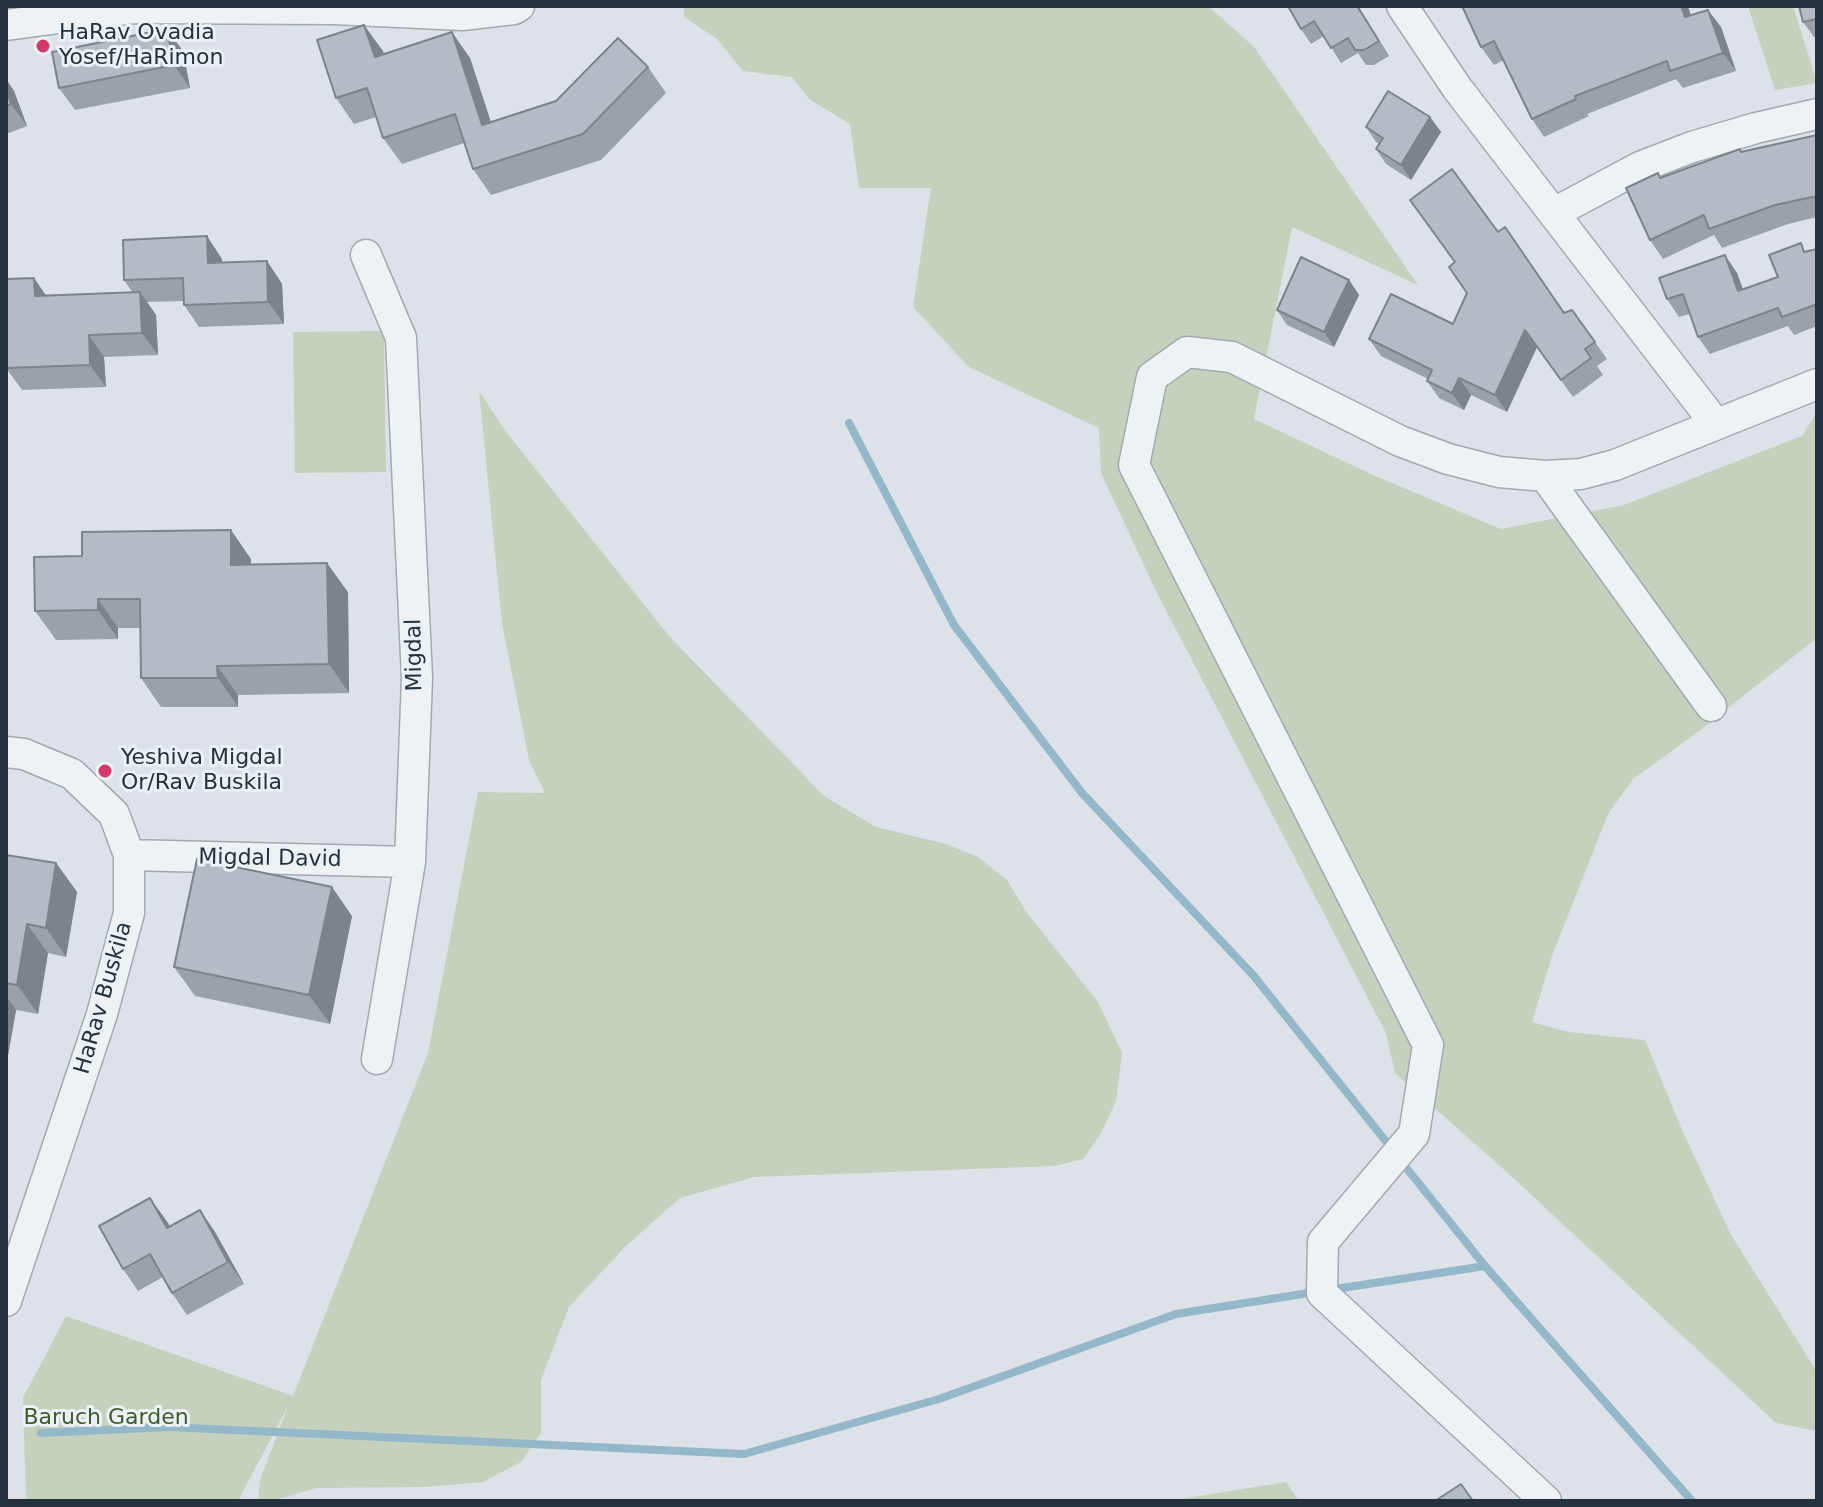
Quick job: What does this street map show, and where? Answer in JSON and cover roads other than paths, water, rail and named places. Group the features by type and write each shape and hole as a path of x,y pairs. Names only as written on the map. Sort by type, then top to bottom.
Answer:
{"street":[{"path":"6,25 135,7 334,8 462,15 519,6"},
{"path":"1402,6 1457,88 1715,423"},
{"path":"1554,213 1640,167 1692,147 1817,114"},
{"name":"Migdal","path":"366,255 401,338 417,678 410,862 377,1059"},
{"path":"1546,1501 1322,1293 1323,1242 1414,1134 1428,1045 1134,465 1152,377 1187,352 1232,357 1400,441 1448,459 1499,472 1545,476 1581,474 1615,465 1817,384"},
{"path":"1545,476 1711,706"},
{"name":"HaRav Buskila","path":"6,752 24,754 72,774 114,814 129,855 129,913 102,1014 6,1301"},
{"name":"Migdal David","path":"129,855 410,862"}],"waterway":[{"path":"849,423 954,625 1082,793 1253,975 1392,1149"},
{"path":"1400,1160 1485,1266 1692,1501"},
{"path":"1329,1290 1485,1266"},
{"path":"41,1433 169,1427 744,1454 939,1399 1176,1314 1315,1292"}],"place":[{"name":"HaRav Ovadia Yosef/HaRimon","path":"43,46"},
{"name":"Yeshiva Migdal Or/Rav Buskila","path":"105,771"}],"park label":[{"name":"Baruch Garden","path":"106,1418"}]}
